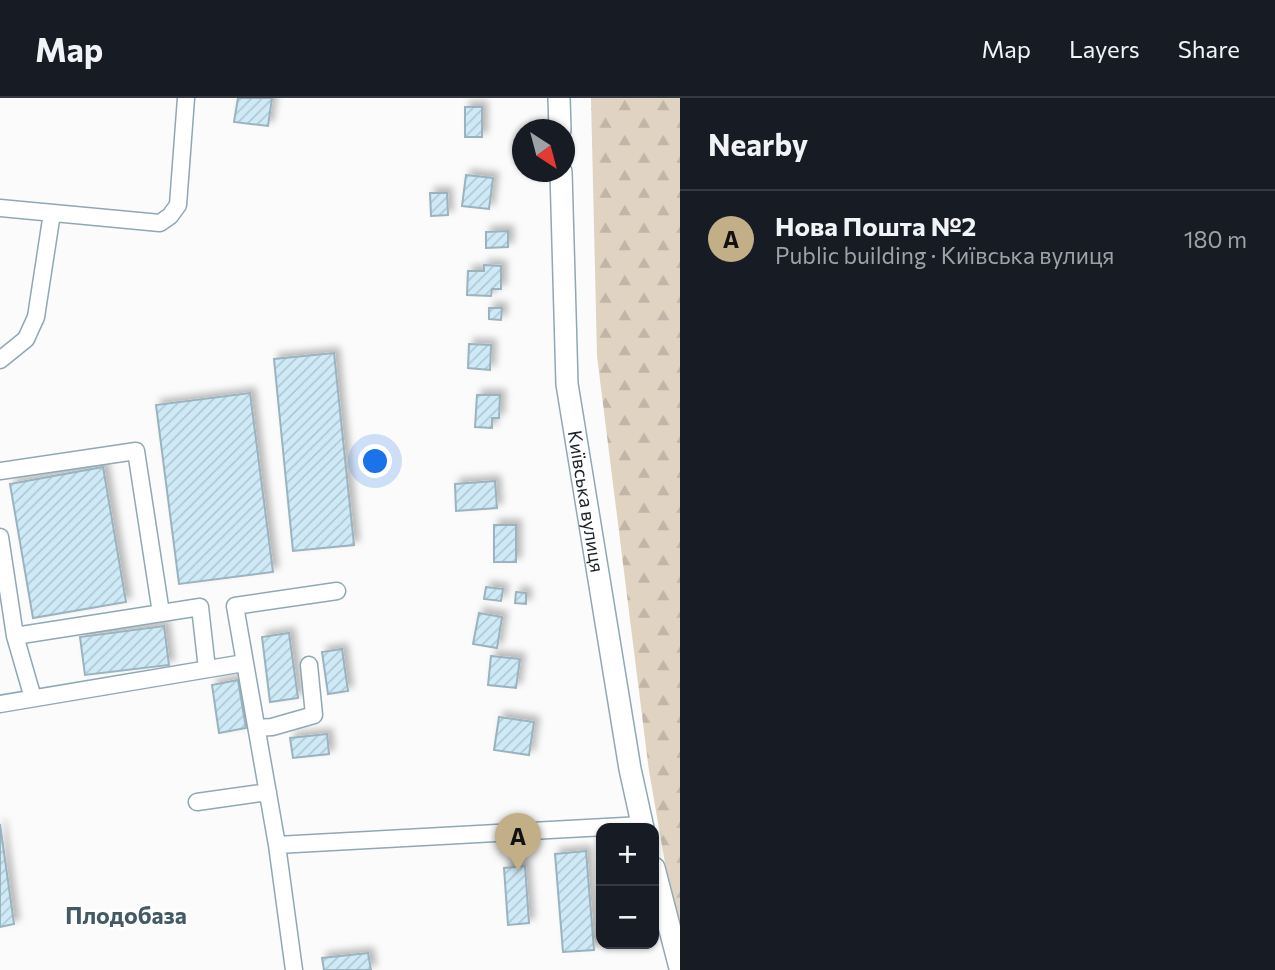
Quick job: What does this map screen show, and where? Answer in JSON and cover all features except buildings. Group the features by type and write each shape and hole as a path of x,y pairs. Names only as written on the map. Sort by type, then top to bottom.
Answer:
{"main road":[{"path":"559,98 560,119"},
{"name":"Київська вулиця","path":"561,182 567,384 604,618 642,823"},
{"path":"659,886 680,968"}],"street":[{"path":"0,208 160,223 170,216 178,205 186,98"},
{"path":"0,360 26,339 36,317 52,213"},
{"path":"0,471 136,451 161,614"},
{"path":"0,537 15,636 33,698"},
{"path":"295,970 277,845 235,606 337,591"},
{"path":"15,636 200,607 207,669"},
{"path":"0,704 244,663"},
{"path":"257,728 272,727 314,715 309,665"},
{"path":"197,802 268,792"},
{"path":"277,845 596,829"}],"green space":[{"path":"591,98 680,98 680,949 649,771 597,356"}],"place":[{"name":"Нова Пошта №2","path":"518,871"}],"district":[{"name":"Плодобаза","path":"126,916"}]}
